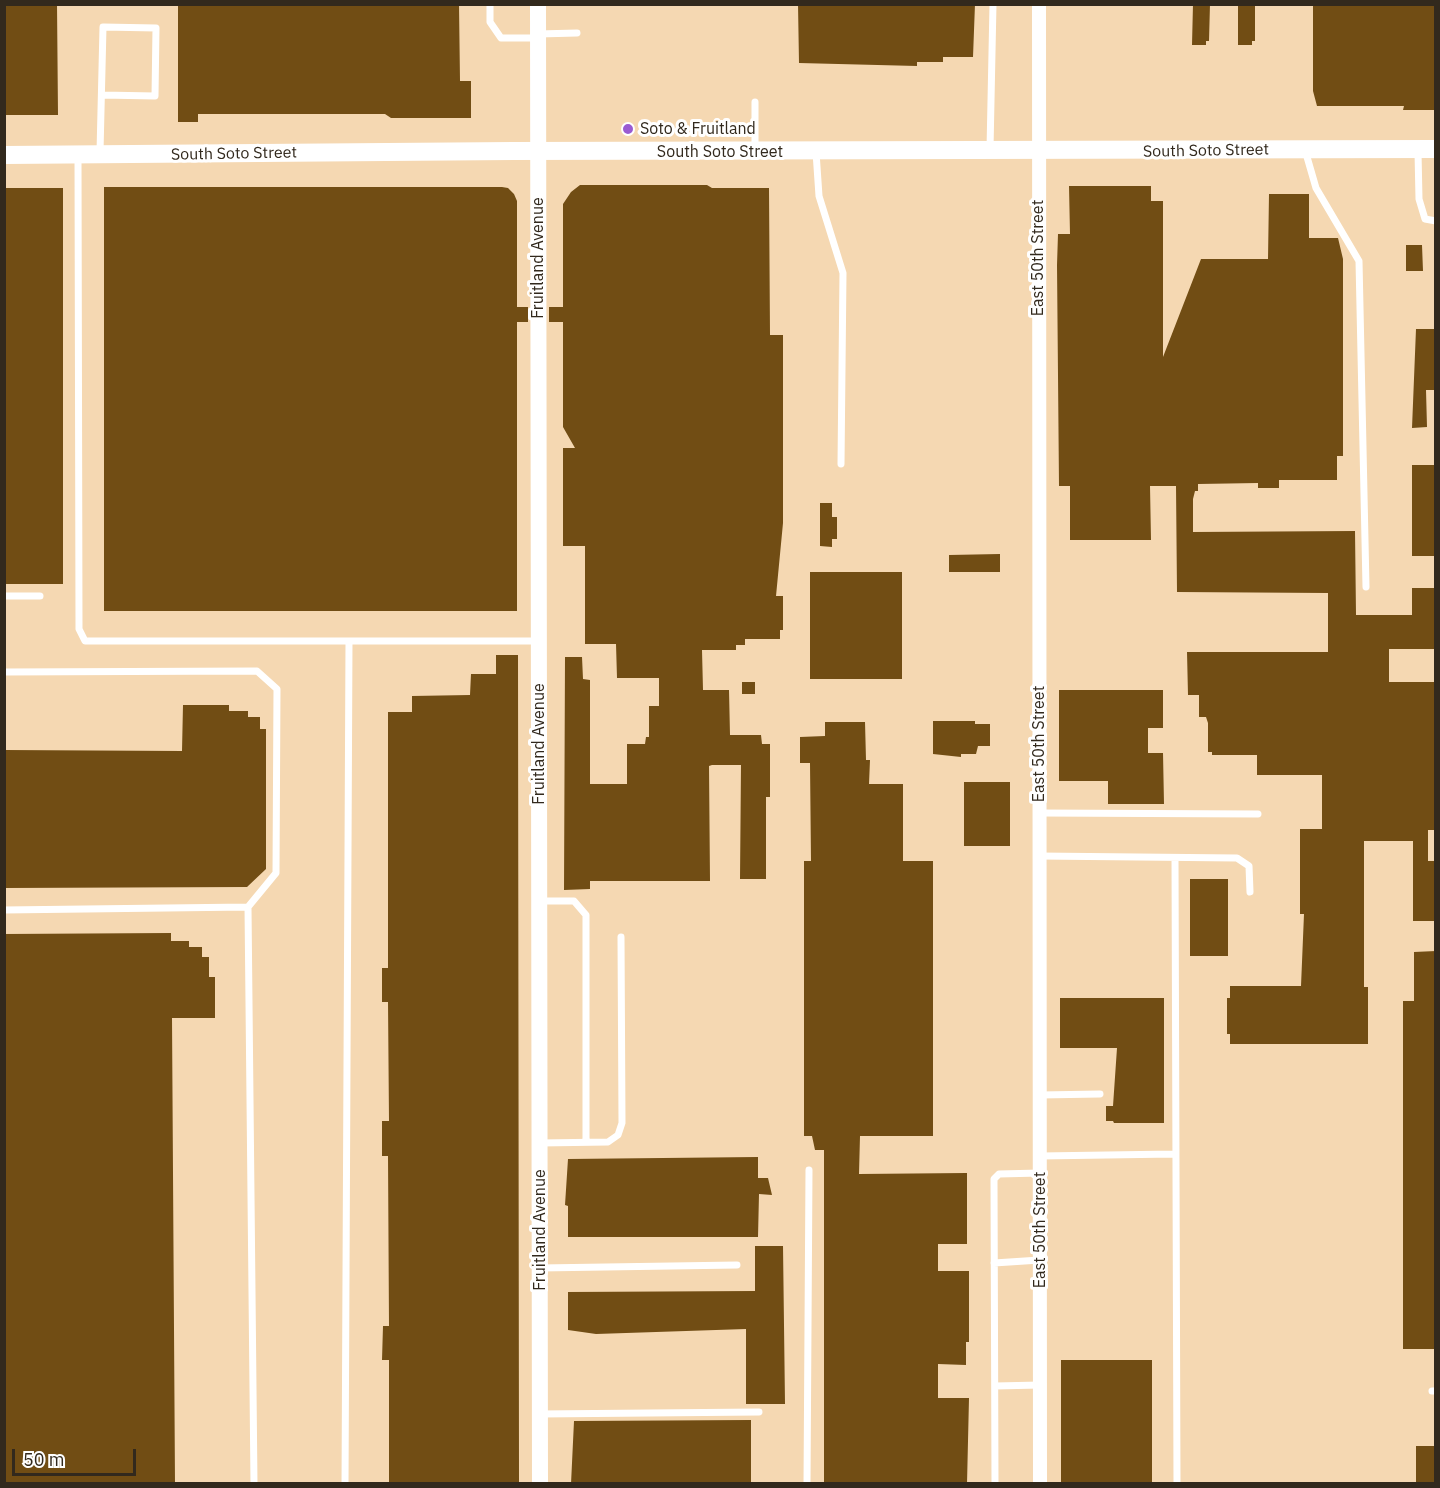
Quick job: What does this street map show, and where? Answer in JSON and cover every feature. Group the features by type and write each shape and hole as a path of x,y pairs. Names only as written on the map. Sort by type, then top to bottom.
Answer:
{"main road":[{"name":"South Soto Street","path":"4,155 1427,149"}],"street":[{"name":"Fruitland Avenue","path":"538,4 540,1484"},
{"name":"East 50th Street","path":"1039,4 1040,1484"}],"lane":[{"path":"490,4 490,22 501,38 577,33"},
{"path":"990,152 993,4"},
{"path":"100,155 103,27 156,28 155,96 102,95"},
{"path":"754,151 755,102"},
{"path":"1427,149 1419,199 1425,219 1436,221"},
{"path":"1305,150 1316,188 1359,261 1366,588"},
{"path":"816,152 819,196 843,273 841,464"},
{"path":"78,155 79,629 85,641 539,642"},
{"path":"4,596 40,596"},
{"path":"345,1484 349,641"},
{"path":"4,672 257,672 277,689 276,873 248,907 254,1484"},
{"path":"1039,813 1258,814"},
{"path":"1040,856 1243,860 1249,866 1250,892"},
{"path":"1175,858 1174,1154 1177,1484"},
{"path":"539,901 574,901 586,915 586,1143"},
{"path":"4,910 248,907"},
{"path":"540,1143 608,1142 618,1135 621,1123 621,937"},
{"path":"1040,1095 1100,1094"},
{"path":"1040,1156 1174,1154"},
{"path":"807,1484 809,1170"},
{"path":"995,1484 994,1179 999,1174 1040,1173"},
{"path":"994,1263 1040,1260"},
{"path":"540,1268 737,1265"},
{"path":"995,1386 1040,1385"},
{"path":"540,1414 759,1412"}],"shaded area":[{"path":"5,5 1435,5 1435,1483 5,1484"}],"building":[{"path":"4,4 57,4 58,115 4,115"},
{"path":"178,4 459,4 460,81 471,81 471,118 391,118 385,114 198,114 198,122 178,122"},
{"path":"798,4 975,4 973,57 943,57 943,62 917,62 917,66 799,63"},
{"path":"1193,4 1210,4 1209,41 1206,41 1206,45 1192,45"},
{"path":"1238,4 1255,4 1255,41 1252,41 1252,45 1238,45"},
{"path":"1313,4 1436,4 1436,110 1403,110 1404,106 1317,106 1313,91"},
{"path":"580,185 707,185 712,188 769,188 770,335 783,335 783,523 776,596 783,596 783,630 780,630 780,639 745,639 745,645 736,645 736,650 702,650 703,690 729,690 730,735 761,735 762,744 770,744 770,797 766,797 766,879 740,879 741,765 712,765 709,766 710,881 590,881 590,889 564,890 565,657 582,657 583,679 590,680 590,784 627,784 627,744 645,744 646,737 649,737 649,706 659,706 659,678 617,678 616,644 585,644 585,546 563,546 563,448 575,448 563,427 563,322 549,322 549,307 563,307 563,204 571,192"},
{"path":"1069,186 1151,186 1151,201 1163,201 1163,357 1201,259 1268,259 1269,194 1309,194 1309,238 1338,238 1343,259 1343,456 1337,456 1337,480 1279,480 1279,488 1258,488 1258,483 1198,484 1198,491 1195,491 1193,499 1193,532 1355,531 1356,615 1412,615 1412,588 1436,588 1436,649 1389,649 1389,682 1436,682 1436,830 1428,830 1428,861 1436,861 1436,921 1413,921 1413,841 1364,841 1364,987 1368,987 1368,1044 1230,1044 1230,1034 1227,1034 1227,998 1230,998 1230,986 1301,986 1304,914 1300,914 1300,829 1322,829 1322,775 1257,775 1257,755 1212,755 1212,752 1208,752 1208,723 1206,717 1199,717 1199,695 1188,695 1187,652 1328,652 1328,593 1177,592 1176,486 1150,486 1151,540 1070,540 1070,486 1059,486 1057,265 1058,234 1070,234"},
{"path":"104,187 502,187 508,188 514,194 517,201 517,307 528,307 528,322 517,322 517,611 104,611"},
{"path":"4,188 63,188 63,584 4,584"},
{"path":"1406,245 1422,245 1423,271 1406,271"},
{"path":"1416,329 1436,329 1436,390 1426,390 1427,427 1412,428"},
{"path":"1412,465 1436,465 1436,556 1412,556"},
{"path":"820,503 832,503 832,517 837,517 837,539 832,539 832,547 820,546"},
{"path":"1000,554 1000,572 949,572 949,555"},
{"path":"810,572 902,572 902,679 810,679"},
{"path":"496,655 518,655 519,1484 389,1484 389,1360 382,1360 383,1326 389,1326 388,1156 382,1156 382,1121 389,1121 388,1002 382,1002 382,968 388,968 388,712 412,712 412,696 470,695 471,674 496,674"},
{"path":"742,682 755,682 755,694 742,694"},
{"path":"1059,690 1163,690 1163,728 1148,728 1148,753 1163,753 1164,804 1108,804 1108,781 1059,781"},
{"path":"183,705 229,705 229,711 248,711 248,717 260,717 260,729 266,729 266,869 247,887 4,888 4,750 182,751"},
{"path":"933,721 975,721 975,724 990,724 990,746 978,746 976,754 961,754 961,757 933,754"},
{"path":"825,722 865,722 866,760 870,760 869,784 903,784 903,861 933,861 933,1136 860,1136 859,1174 967,1173 967,1244 938,1244 938,1271 969,1271 969,1342 966,1342 966,1365 938,1364 938,1398 969,1398 967,1484 824,1484 824,1150 815,1150 812,1136 804,1136 804,861 811,861 810,763 800,763 800,737 825,736"},
{"path":"964,782 1010,782 1010,846 964,846"},
{"path":"1190,879 1228,879 1228,956 1190,956"},
{"path":"171,933 171,941 189,941 189,947 202,947 202,957 209,957 209,977 215,977 215,1018 172,1018 175,1484 4,1484 4,934"},
{"path":"1436,951 1436,1349 1403,1349 1403,1001 1414,1001 1414,952"},
{"path":"1060,998 1164,998 1164,1123 1106,1121 1106,1106 1113,1106 1117,1048 1060,1048"},
{"path":"758,1157 758,1178 768,1178 772,1195 759,1194 758,1237 568,1237 568,1206 565,1205 568,1159"},
{"path":"755,1246 783,1246 785,1404 746,1404 746,1329 596,1334 568,1330 568,1292 755,1291"},
{"path":"1061,1360 1152,1360 1152,1484 1061,1484"},
{"path":"751,1420 751,1484 571,1484 574,1421"},
{"path":"1416,1446 1436,1446 1436,1484 1416,1484"}],"place":[{"name":"Soto & Fruitland","path":"628,129"}]}
